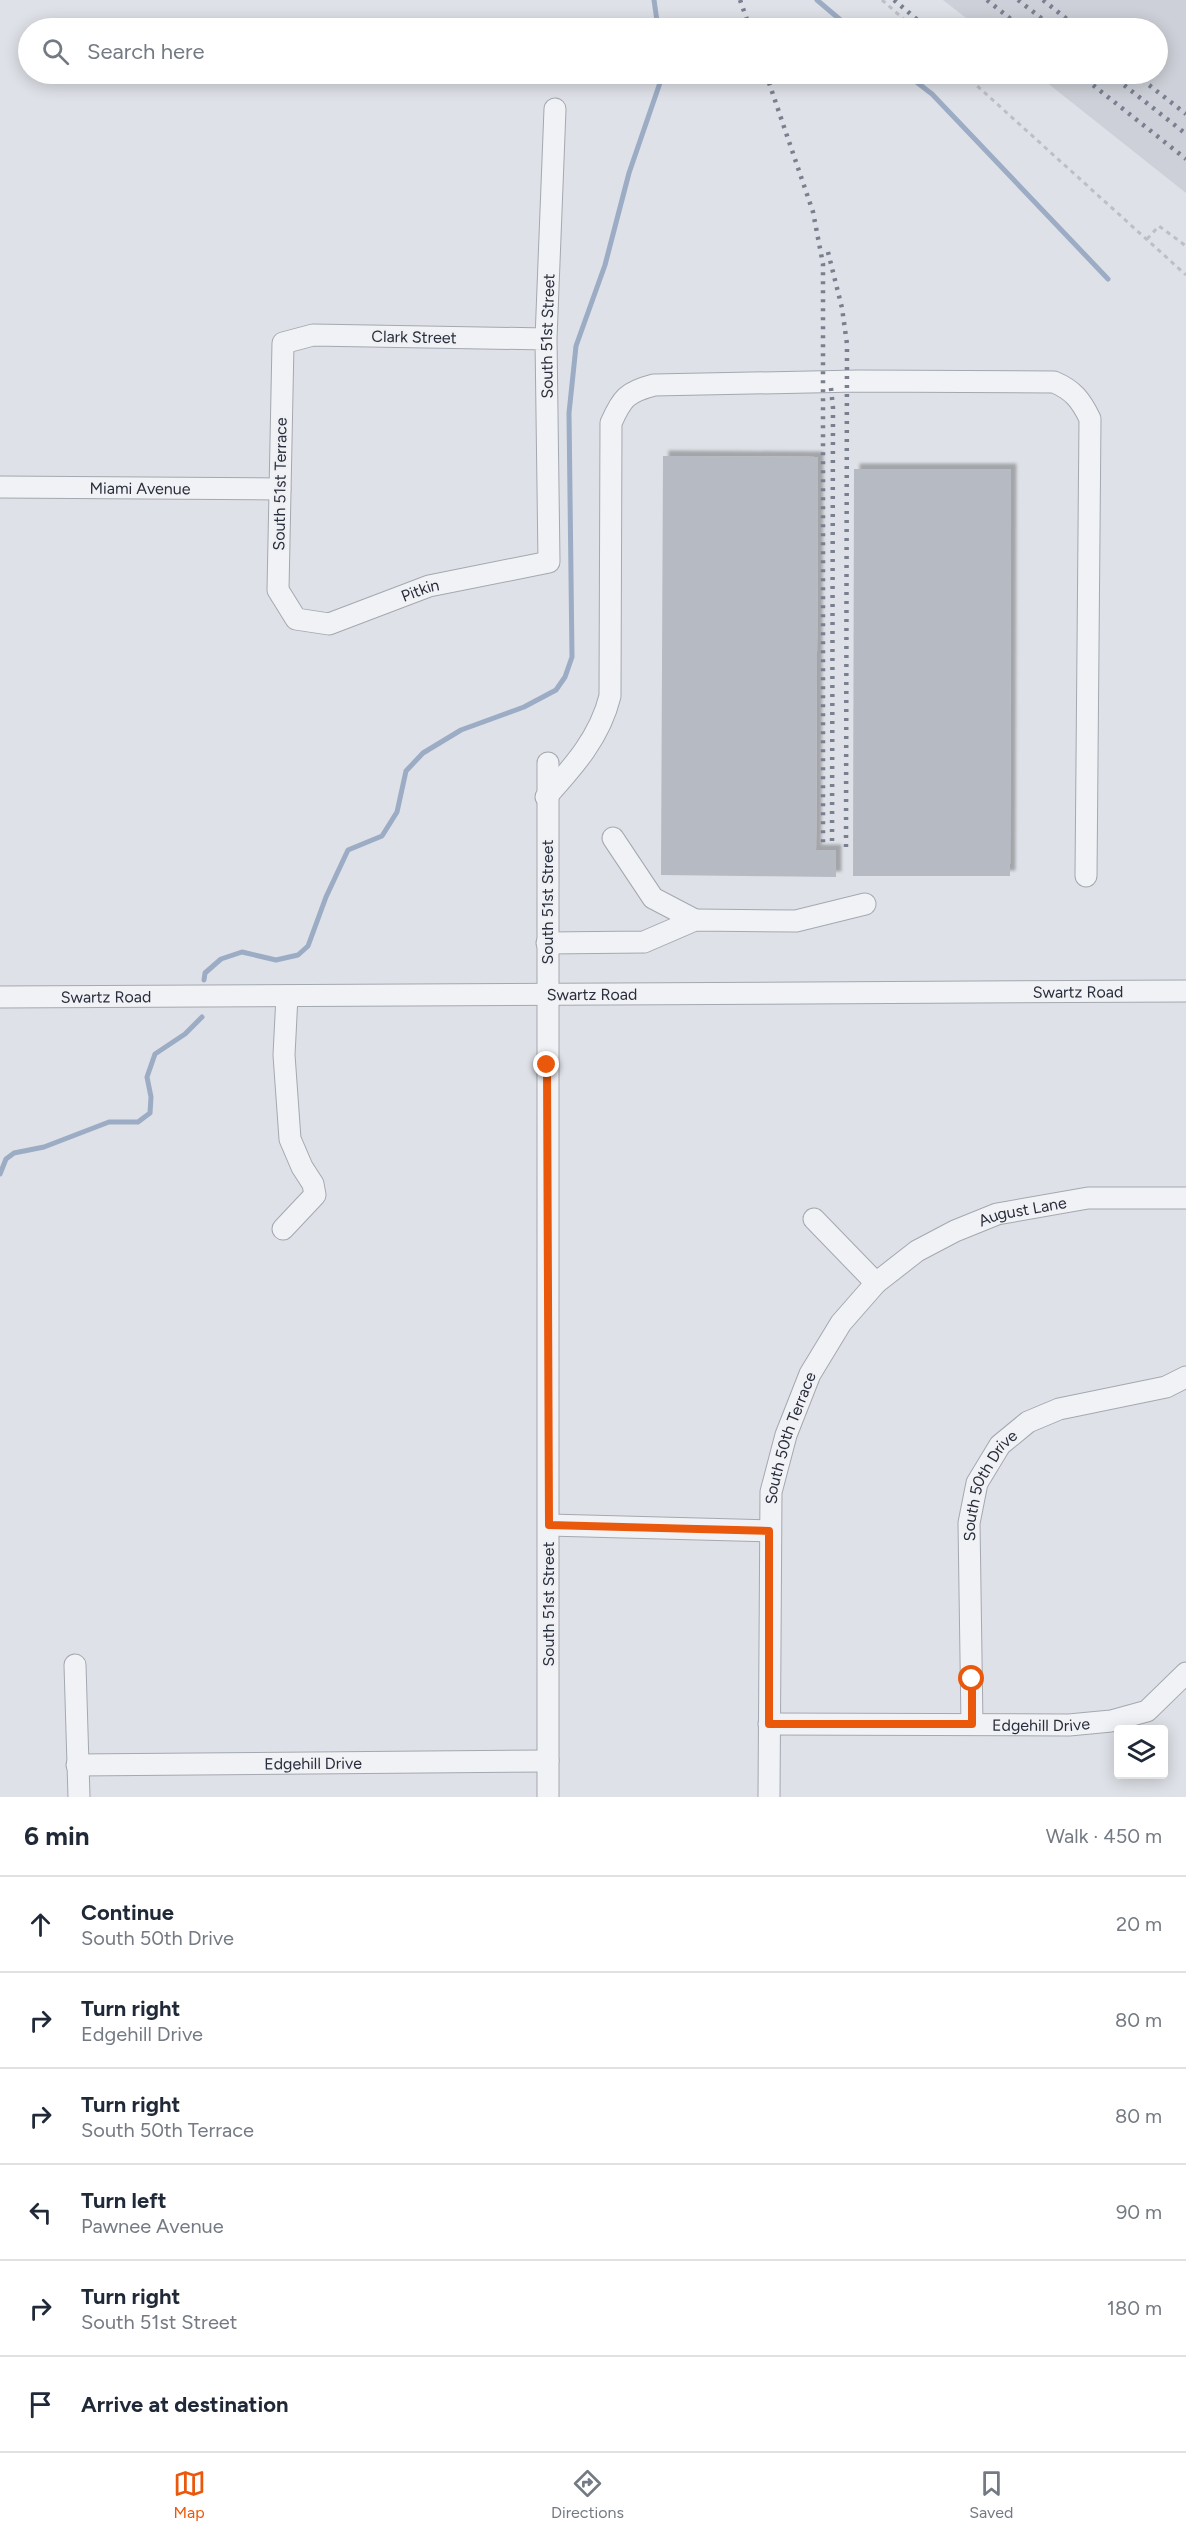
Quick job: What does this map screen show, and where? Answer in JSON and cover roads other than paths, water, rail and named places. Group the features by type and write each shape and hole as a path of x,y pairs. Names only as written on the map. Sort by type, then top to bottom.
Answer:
{"street":[{"name":"South 51st Street","path":"549,562 546,339 555,109"},
{"name":"Clark Street","path":"283,343 313,335 546,339"},
{"name":"South 51st Terrace","path":"283,343 278,590 296,619"},
{"path":"546,797 578,760 596,734 606,713 610,696 610,423 620,401 635,390 654,385 858,381 1054,382 1070,388 1082,401 1090,419 1086,876"},
{"name":"Miami Avenue","path":"0,487 280,489"},
{"name":"Pitkin","path":"296,619 329,624 429,586 549,562"},
{"name":"South 51st Street","path":"548,763 546,797 548,1797"},
{"path":"613,838 653,898 694,920"},
{"path":"547,943 644,942 694,920 796,921 865,904"},
{"name":"Swartz Road","path":"0,997 1186,991"},
{"path":"283,1229 315,1195 313,1184 302,1167 290,1139 284,1055 287,996"},
{"name":"August Lane","path":"876,1283 917,1251 955,1231 997,1214 1088,1198 1186,1198"},
{"path":"814,1220 876,1283"},
{"name":"South 50th Terrace","path":"769,1797 771,1492 786,1435 810,1374 841,1323 876,1283"},
{"name":"South 50th Drive","path":"972,1724 969,1523 977,1483 1000,1445 1028,1422 1059,1409 1167,1387 1186,1377"},
{"path":"549,1525 769,1531"},
{"path":"75,1665 79,1797"},
{"name":"Edgehill Drive","path":"769,1724 1069,1725 1110,1721 1147,1711 1186,1673"},
{"name":"Edgehill Drive","path":"77,1765 548,1761"}],"waterway":[{"path":"654,0 657,18"},
{"path":"817,0 838,18"},
{"path":"204,980 205,973 221,959 242,952 276,960 298,955 308,946 326,897 348,850 382,836 397,812 406,771 423,753 461,730 524,707 556,690 565,677 572,657 569,413 576,346 605,265 629,173 660,84"},
{"path":"919,84 932,94 1108,279"},
{"path":"0,1174 6,1159 14,1153 44,1147 109,1122 138,1122 150,1113 151,1097 147,1077 155,1054 185,1034 202,1017"}],"railway":[{"path":"740,0 746,18"},
{"path":"894,0 915,18"},
{"path":"987,0 1010,18"},
{"path":"1018,0 1041,18"},
{"path":"1043,0 1066,18"},
{"path":"769,84 813,212 823,264 823,847"},
{"path":"1092,84 1186,159"},
{"path":"1123,84 1186,134"},
{"path":"1148,84 1186,114"},
{"path":"828,252 842,308 847,344 846,847"},
{"path":"831,388 833,408 832,847"}]}
